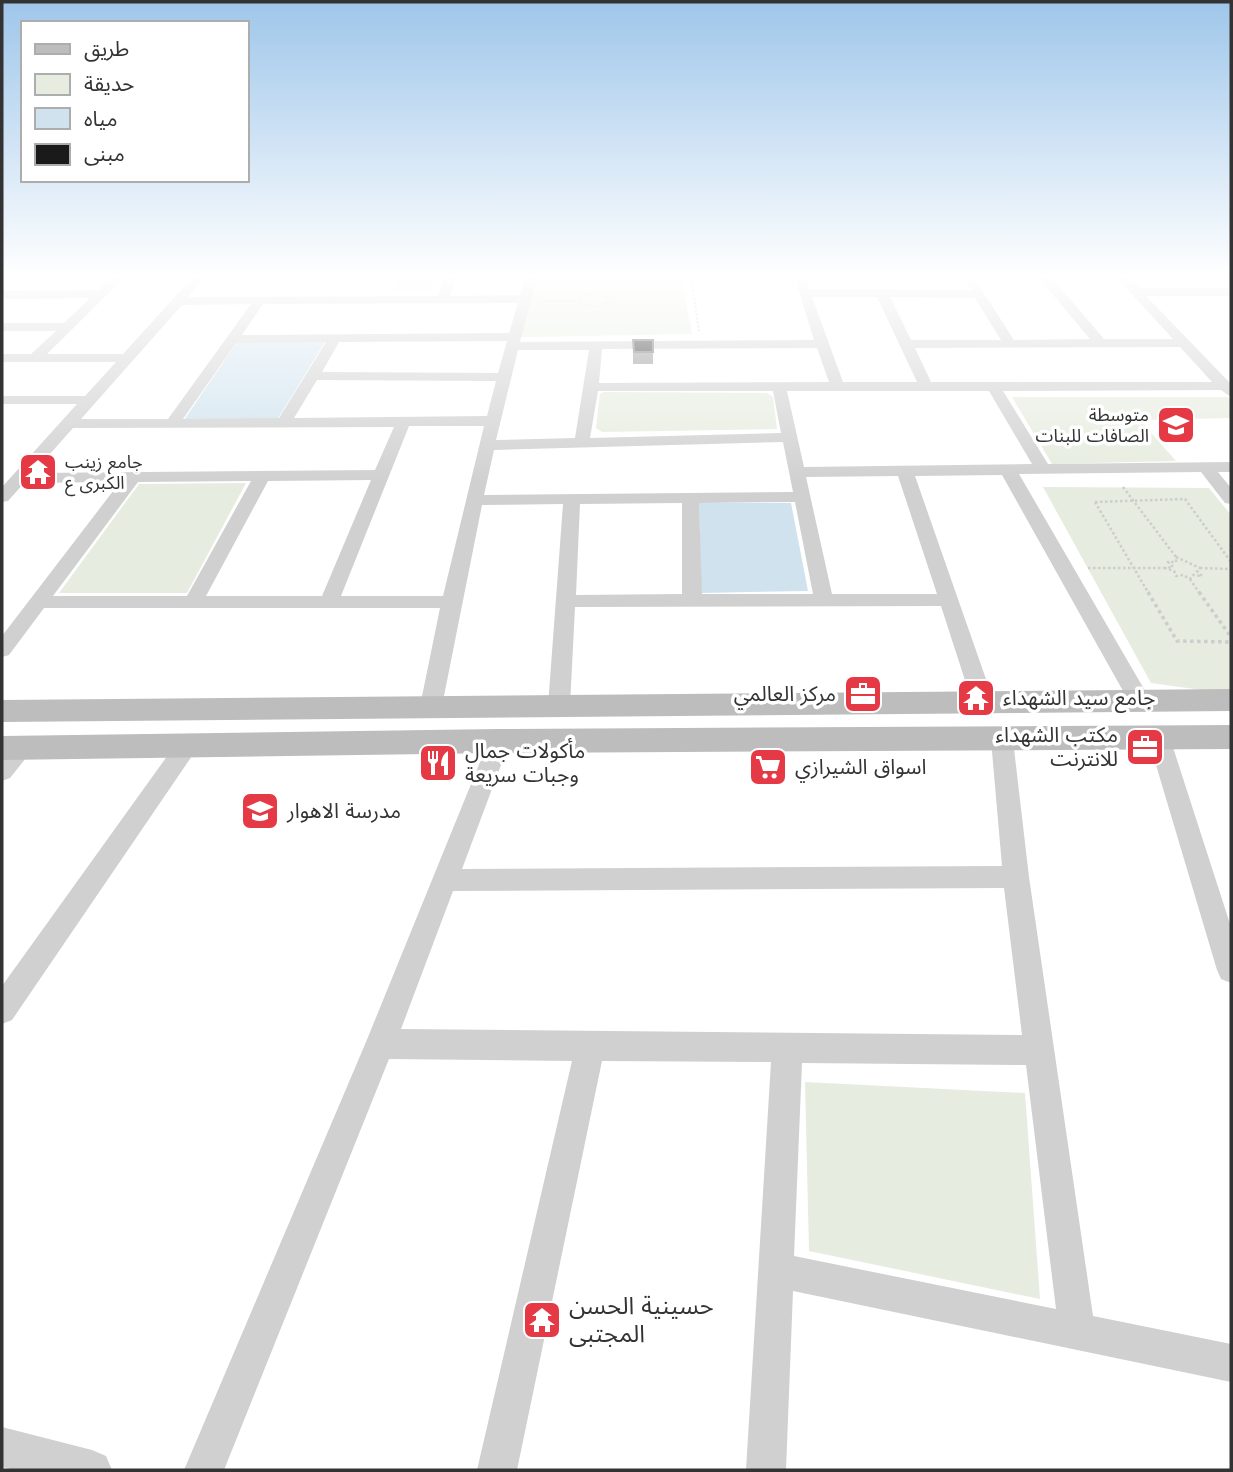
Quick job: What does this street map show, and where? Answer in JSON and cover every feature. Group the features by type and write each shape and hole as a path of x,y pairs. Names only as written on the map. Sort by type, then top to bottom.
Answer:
{"main road":[{"path":"2,711 1231,700"},
{"path":"1140,701 1159,738"},
{"path":"12,748 499,741 1231,737"}],"street":[{"path":"35,358 46,347"},
{"path":"2,497 139,347"},
{"path":"172,424 227,347"},
{"path":"283,424 330,347"},
{"path":"431,706 451,602 512,347"},
{"path":"582,441 596,347"},
{"path":"825,347 837,386"},
{"path":"906,347 926,387"},
{"path":"1187,347 1228,390"},
{"path":"2,358 129,358"},
{"path":"312,376 504,377"},
{"path":"779,386 824,600"},
{"path":"591,387 993,386 1228,390"},
{"path":"993,386 1043,469"},
{"path":"2,400 90,400"},
{"path":"69,423 492,421"},
{"path":"329,602 402,423"},
{"path":"488,445 789,437"},
{"path":"796,472 1231,467"},
{"path":"1206,468 1231,499"},
{"path":"1008,470 1140,701"},
{"path":"905,471 983,702"},
{"path":"20,478 379,475"},
{"path":"2,650 132,478"},
{"path":"193,602 261,478"},
{"path":"690,496 692,601"},
{"path":"476,500 803,497"},
{"path":"559,706 572,498"},
{"path":"566,601 949,600"},
{"path":"38,602 451,602"},
{"path":"1159,738 1231,970"},
{"path":"1002,740 1016,877 1077,1332"},
{"path":"204,1470 380,1044 499,741"},
{"path":"2,1010 186,747"},
{"path":"2,772 12,748"},
{"path":"444,880 1016,877"},
{"path":"380,1044 1038,1049"},
{"path":"497,1470 590,1046"},
{"path":"766,1470 788,1048"},
{"path":"776,1270 1231,1363"},
{"path":"2,1447 92,1470"}],"path":[{"path":"1123,487 1177,557 1200,568 1231,569"},
{"path":"1231,562 1185,499 1095,502 1177,641 1231,640"},
{"path":"1088,568 1165,568 1173,567 1168,562 1176,562 1177,557"},
{"path":"1165,568 1174,571 1176,576 1183,575 1191,579 1231,640"},
{"path":"1191,579 1193,575 1202,576 1196,571 1200,568"}],"green space":[{"path":"767,393 773,397 777,429 602,432 596,428 600,394"},
{"path":"1012,397 1228,397 1231,400 1231,418 1140,420 1176,461 1052,464"},
{"path":"246,483 187,593 59,593 139,484"},
{"path":"1043,487 1209,488 1231,515 1231,694 1151,683"},
{"path":"805,1082 1025,1093 1040,1299 809,1251"}],"water":[{"path":"234,347 322,347 277,420 184,420"},
{"path":"699,503 791,503 808,591 701,593"}],"building":[{"path":"634,347 653,347 653,352 634,352"}],"place":[{"name":"متوسطة الصافات للبنات","path":"1176,425"},
{"name":"جامع زينب الكبرى ع","path":"38,472"},
{"name":"مركز العالمي","path":"863,694"},
{"name":"جامع سيد الشهداء","path":"976,698"},
{"name":"مكتب الشهداء للانترنت","path":"1145,747"},
{"name":"مأكولات جمال وجبات سريعة","path":"438,763"},
{"name":"اسواق الشيرازي","path":"768,767"},
{"name":"مدرسة الاهوار","path":"260,811"},
{"name":"حسينية الحسن المجتبى","path":"542,1320"}]}
